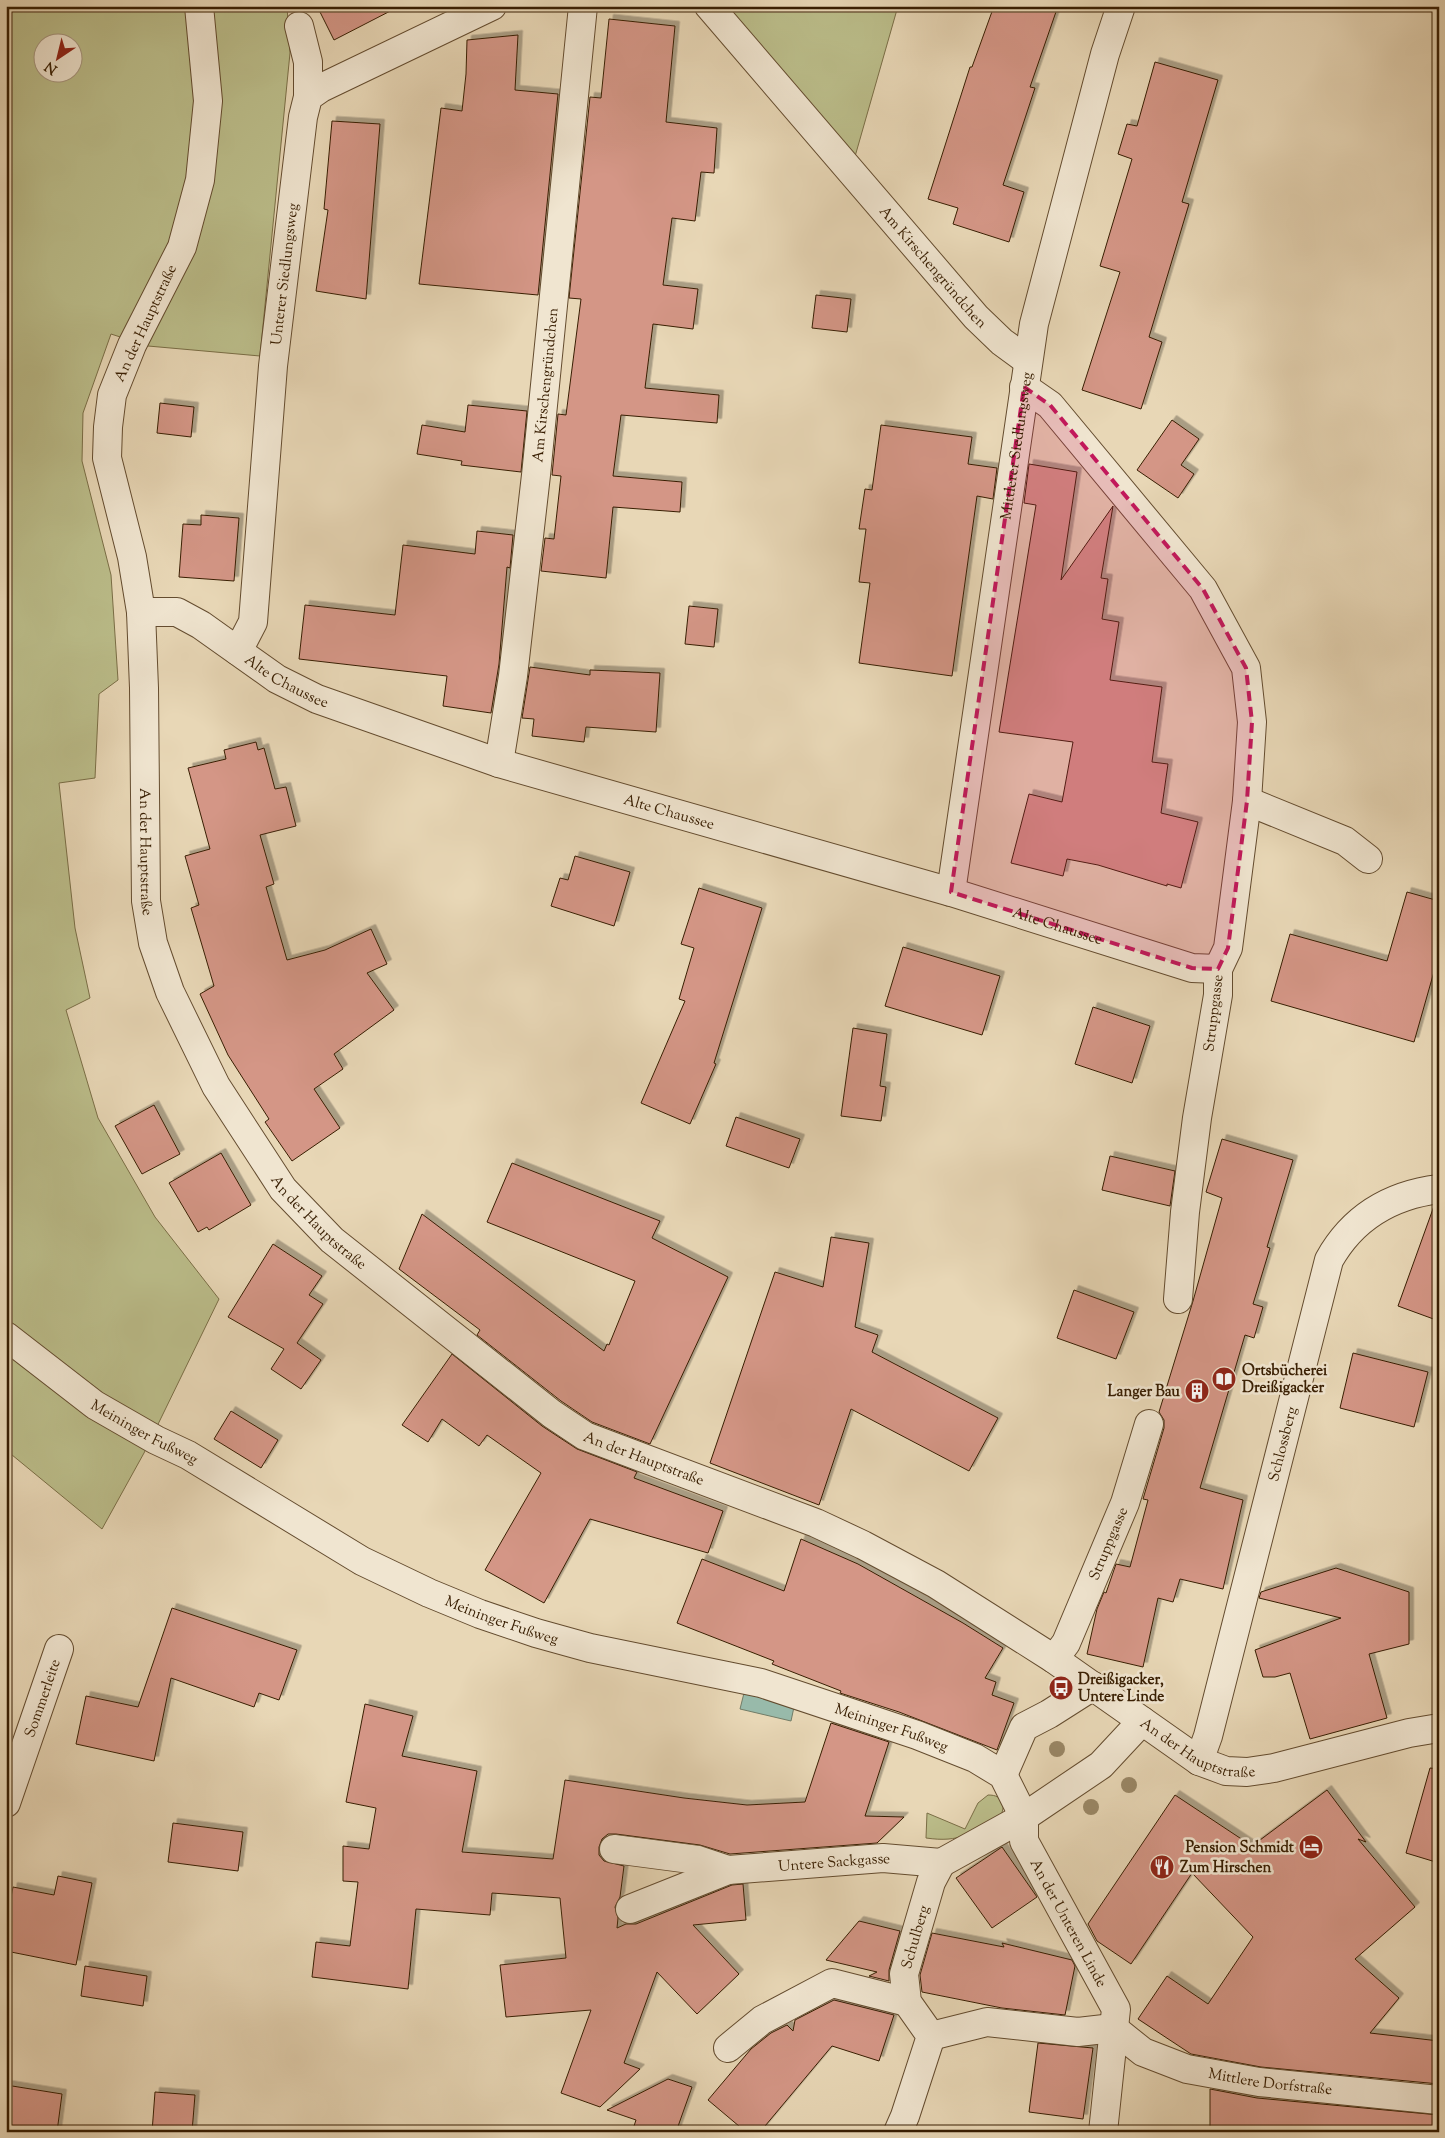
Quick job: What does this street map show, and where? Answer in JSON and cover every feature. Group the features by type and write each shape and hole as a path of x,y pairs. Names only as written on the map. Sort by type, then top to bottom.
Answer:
{"street":[{"name":"An der Hauptstraße","path":"199,6 208,101 200,180 182,247 132,345 112,394 107,458 132,557 140,612 144,688 146,901 153,943 170,992 216,1086 283,1189 332,1240 552,1414 585,1436 816,1523 863,1544 936,1584 1054,1659 1199,1761 1226,1771 1247,1772 1274,1768 1409,1733 1439,1728"},
{"path":"308,97 321,88 492,6"},
{"name":"Am Kirschengründchen","path":"499,763 513,676 583,6"},
{"name":"Am Kirschengründchen","path":"709,6 976,317 1002,342 1050,405 1203,589 1246,668"},
{"name":"Mittlerer Siedlungsweg","path":"951,892 1036,315 1105,54 1121,6"},
{"name":"Unterer Siedlungsweg","path":"238,651 253,622 273,366 302,117 308,97 308,62 299,26"},
{"name":"Alte Chaussee","path":"140,612 177,612 201,625 277,679 317,699 499,763 951,892 1192,968 1218,969"},
{"name":"Struppgasse","path":"1178,1299 1185,1212 1197,1118 1218,995 1218,969 1228,948 1247,800 1252,722 1246,668"},
{"path":"1247,800 1345,841 1368,859"},
{"path":"1438,1189 1439,1183"},
{"name":"Schlossberg","path":"1199,1761 1208,1736 1330,1260 1340,1242 1355,1225 1377,1209 1401,1197 1438,1189"},
{"name":"Meininger Fußweg","path":"6,1336 95,1405 156,1440 188,1455 362,1561 429,1593 480,1614 590,1648 761,1683 917,1735 975,1758 1003,1774"},
{"name":"Struppgasse","path":"1054,1659 1066,1643 1125,1503 1149,1424"},
{"name":"Sommerleite","path":"6,1802 59,1649"},
{"path":"1024,1817 1003,1774 1024,1727 1049,1714 1093,1686"},
{"path":"941,1864 1024,1817 1102,1765 1142,1721"},
{"name":"An der Unteren Linde","path":"1024,1817 1024,1841 1116,2009 1103,2132"},
{"name":"Untere Sackgasse","path":"614,1849 698,1860 728,1870"},
{"name":"Untere Sackgasse","path":"630,1909 728,1870 883,1858 941,1864"},
{"name":"Schulberg","path":"907,2002 904,1974 931,1882 941,1864"},
{"path":"728,2048 762,2020 832,1982 907,2002 932,2036"},
{"path":"932,2036 987,2022 1078,2032 1113,2028"},
{"name":"Mittlere Dorfstraße","path":"1113,2028 1143,2052 1187,2069 1259,2082 1439,2100"},
{"path":"898,2132 906,2116 932,2036"}],"highlighted area":[{"path":"1024,387 1050,405 1203,589 1246,668 1252,722 1247,801 1228,948 1218,969 1192,968 951,892"}],"green space":[{"path":"6,6 287,6 290,53 260,356 148,346 111,334 83,413 82,461 111,575 118,680 99,694 95,778 59,783 75,928 90,998 66,1010 98,1118 155,1217 219,1299 144,1453 102,1529 6,1450"},
{"path":"719,6 898,6 852,167"},
{"path":"988,1795 997,1797 1004,1804 1001,1817 957,1838 926,1838 927,1813 965,1829 978,1803"}],"shaded area":[{"path":"744,1693 794,1707 791,1721 740,1709"}],"building":[{"path":"317,6 400,6 334,40"},
{"path":"994,6 1058,6 1030,87 1035,88 1003,185 1024,192 1009,242 953,224 958,208 928,199 970,67 972,67"},
{"path":"609,19 675,26 666,122 717,128 714,173 701,172 695,221 672,218 663,285 698,289 693,329 653,324 645,388 719,395 717,423 621,415 613,476 682,482 680,512 613,507 606,578 541,571 545,538 554,539 561,476 552,475 558,414 566,415 581,299 569,298 590,97 601,98"},
{"path":"518,35 515,90 558,94 538,295 419,284 441,108 462,111 467,40"},
{"path":"1155,62 1218,80 1182,202 1189,204 1149,337 1162,342 1141,409 1082,390 1120,272 1100,266 1132,159 1118,154 1127,124 1137,126"},
{"path":"332,121 380,124 366,299 316,291 328,210 324,209"},
{"path":"816,295 851,299 847,332 812,328"},
{"path":"160,403 194,407 191,437 157,433"},
{"path":"468,405 527,411 521,472 461,465 462,461 417,454 422,425 465,432"},
{"path":"1172,420 1199,439 1181,465 1194,474 1178,498 1137,470"},
{"path":"881,425 972,437 968,464 997,468 993,499 977,496 952,676 859,663 870,583 859,582 866,529 859,529 865,489 872,490"},
{"path":"1029,464 1077,472 1061,580 1113,506 1101,578 1108,579 1102,619 1119,622 1110,680 1162,687 1152,762 1168,764 1161,813 1198,822 1181,888 1167,884 1167,886 1098,865 1067,859 1063,876 1011,863 1029,794 1062,802 1073,742 999,732 1036,505 1024,503"},
{"path":"201,515 239,518 234,581 179,577 183,524 201,525"},
{"path":"477,531 513,535 510,568 507,567 499,664 491,713 443,706 447,676 299,659 305,605 395,615 403,545 475,554"},
{"path":"689,606 718,609 714,647 685,644"},
{"path":"530,667 590,675 590,670 660,673 656,732 586,727 584,742 532,736 534,719 522,718"},
{"path":"256,742 258,750 264,748 275,789 286,787 296,826 260,835 274,884 266,887 287,960 325,950 371,929 387,964 367,973 394,1010 334,1054 343,1069 314,1089 340,1128 292,1161 265,1122 269,1119 228,1055 200,994 214,986 191,908 199,905 185,856 210,849 188,768 226,759 224,750"},
{"path":"575,856 630,872 614,926 551,906 560,878 568,880"},
{"path":"699,888 762,908 714,1063 716,1064 690,1124 641,1103 685,1001 679,999 694,948 681,944"},
{"path":"1407,892 1439,901 1439,954 1414,1042 1271,1001 1290,934 1387,961"},
{"path":"903,947 1000,976 982,1035 885,1006"},
{"path":"1093,1007 1150,1026 1132,1083 1075,1064"},
{"path":"853,1028 887,1034 880,1086 886,1087 881,1121 841,1116"},
{"path":"154,1105 180,1154 142,1174 115,1126"},
{"path":"736,1117 800,1139 789,1168 726,1146"},
{"path":"1222,1139 1293,1160 1267,1247 1270,1248 1253,1304 1263,1307 1254,1338 1245,1335 1200,1488 1243,1500 1223,1589 1180,1579 1173,1602 1158,1598 1143,1667 1087,1654 1097,1609 1104,1592 1106,1593 1116,1564 1130,1567 1148,1500 1143,1499 1164,1428 1164,1420 1159,1412 1222,1198 1206,1192"},
{"path":"221,1153 251,1205 209,1230 207,1227 198,1232 169,1183"},
{"path":"1110,1156 1175,1171 1170,1206 1102,1190"},
{"path":"512,1163 660,1221 652,1238 728,1277 650,1444 592,1422 561,1401 477,1335 480,1330 399,1269 422,1214 604,1351 607,1344 609,1345 635,1281 487,1222"},
{"path":"1439,1205 1439,1321 1398,1306 1434,1206"},
{"path":"831,1237 869,1243 855,1327 878,1335 872,1352 998,1418 969,1471 851,1409 819,1505 710,1463 775,1272 823,1287"},
{"path":"273,1244 322,1276 309,1295 323,1304 297,1343 321,1360 301,1389 271,1369 284,1349 228,1317"},
{"path":"1074,1290 1134,1312 1116,1359 1057,1338"},
{"path":"1353,1353 1428,1372 1414,1427 1340,1408"},
{"path":"452,1354 542,1426 577,1449 637,1472 634,1478 723,1511 708,1553 590,1519 544,1603 485,1570 541,1473 487,1435 479,1446 442,1419 428,1442 402,1425"},
{"path":"231,1411 278,1440 261,1468 214,1439"},
{"path":"801,1539 858,1564 963,1623 1003,1648 985,1678 996,1682 992,1695 1014,1703 997,1750 899,1712 840,1693 841,1691 772,1664 774,1661 677,1623 702,1559 784,1591"},
{"path":"1336,1568 1409,1592 1409,1644 1369,1654 1387,1718 1310,1739 1290,1673 1275,1677 1263,1677 1255,1650 1341,1618 1259,1598 1261,1592"},
{"path":"172,1608 297,1650 279,1700 259,1693 254,1707 171,1678 154,1761 76,1744 86,1696 138,1707"},
{"path":"365,1704 413,1716 402,1756 477,1771 462,1852 553,1859 565,1780 684,1798 747,1805 805,1802 831,1723 889,1742 865,1816 904,1817 877,1843 730,1854 700,1845 616,1834 608,1834 602,1839 599,1855 604,1861 624,1866 620,1897 615,1907 618,1918 617,1928 626,1924 636,1924 732,1885 743,1884 746,1920 693,1925 739,1974 697,2014 657,1972 624,2063 640,2069 600,2107 561,2093 591,2010 506,2017 500,1965 566,1958 560,1898 492,1893 490,1915 416,1909 408,1989 312,1977 316,1942 350,1946 358,1882 343,1881 343,1846 369,1849 376,1808 346,1802"},
{"path":"1430,1768 1439,1769 1439,1863 1406,1853"},
{"path":"1327,1790 1366,1842 1358,1839 1415,1907 1355,1959 1399,1998 1370,2033 1439,2041 1439,2084 1261,2067 1191,2054 1138,2019 1167,1976 1208,2004 1253,1937 1192,1873 1131,1964 1097,1941 1088,1924 1175,1795 1252,1846"},
{"path":"173,1823 243,1832 238,1871 168,1862"},
{"path":"1002,1847 1037,1897 992,1928 956,1878"},
{"path":"58,1876 92,1883 76,1965 6,1951 6,1923 13,1887 54,1895"},
{"path":"859,1921 900,1931 889,1970 889,1981 869,1976 877,1972 826,1960"},
{"path":"932,1933 1004,1947 1002,1943 1072,1960 1075,1966 1065,2015 1002,2008 922,1992 920,1975"},
{"path":"85,1966 147,1976 143,2006 81,1996"},
{"path":"834,2000 894,2015 879,2061 832,2046 760,2132 746,2132 708,2100 751,2049 771,2033 787,2025 793,2031 795,2020"},
{"path":"1038,2043 1093,2048 1083,2119 1029,2112"},
{"path":"668,2079 692,2087 676,2132 632,2132 636,2120 607,2110"},
{"path":"6,2085 62,2094 57,2132 6,2132"},
{"path":"1210,2089 1257,2098 1439,2115 1439,2132 1210,2132"},
{"path":"155,2092 195,2095 192,2132 152,2132"}],"place":[{"name":"Ortsbücherei Dreißigacker","path":"1224,1379"},
{"name":"Langer Bau","path":"1197,1391"},
{"name":"Dreißigacker, Untere Linde","path":"1061,1688"},
{"name":"Pension Schmidt","path":"1311,1847"},
{"name":"Zum Hirschen","path":"1162,1867"}]}
